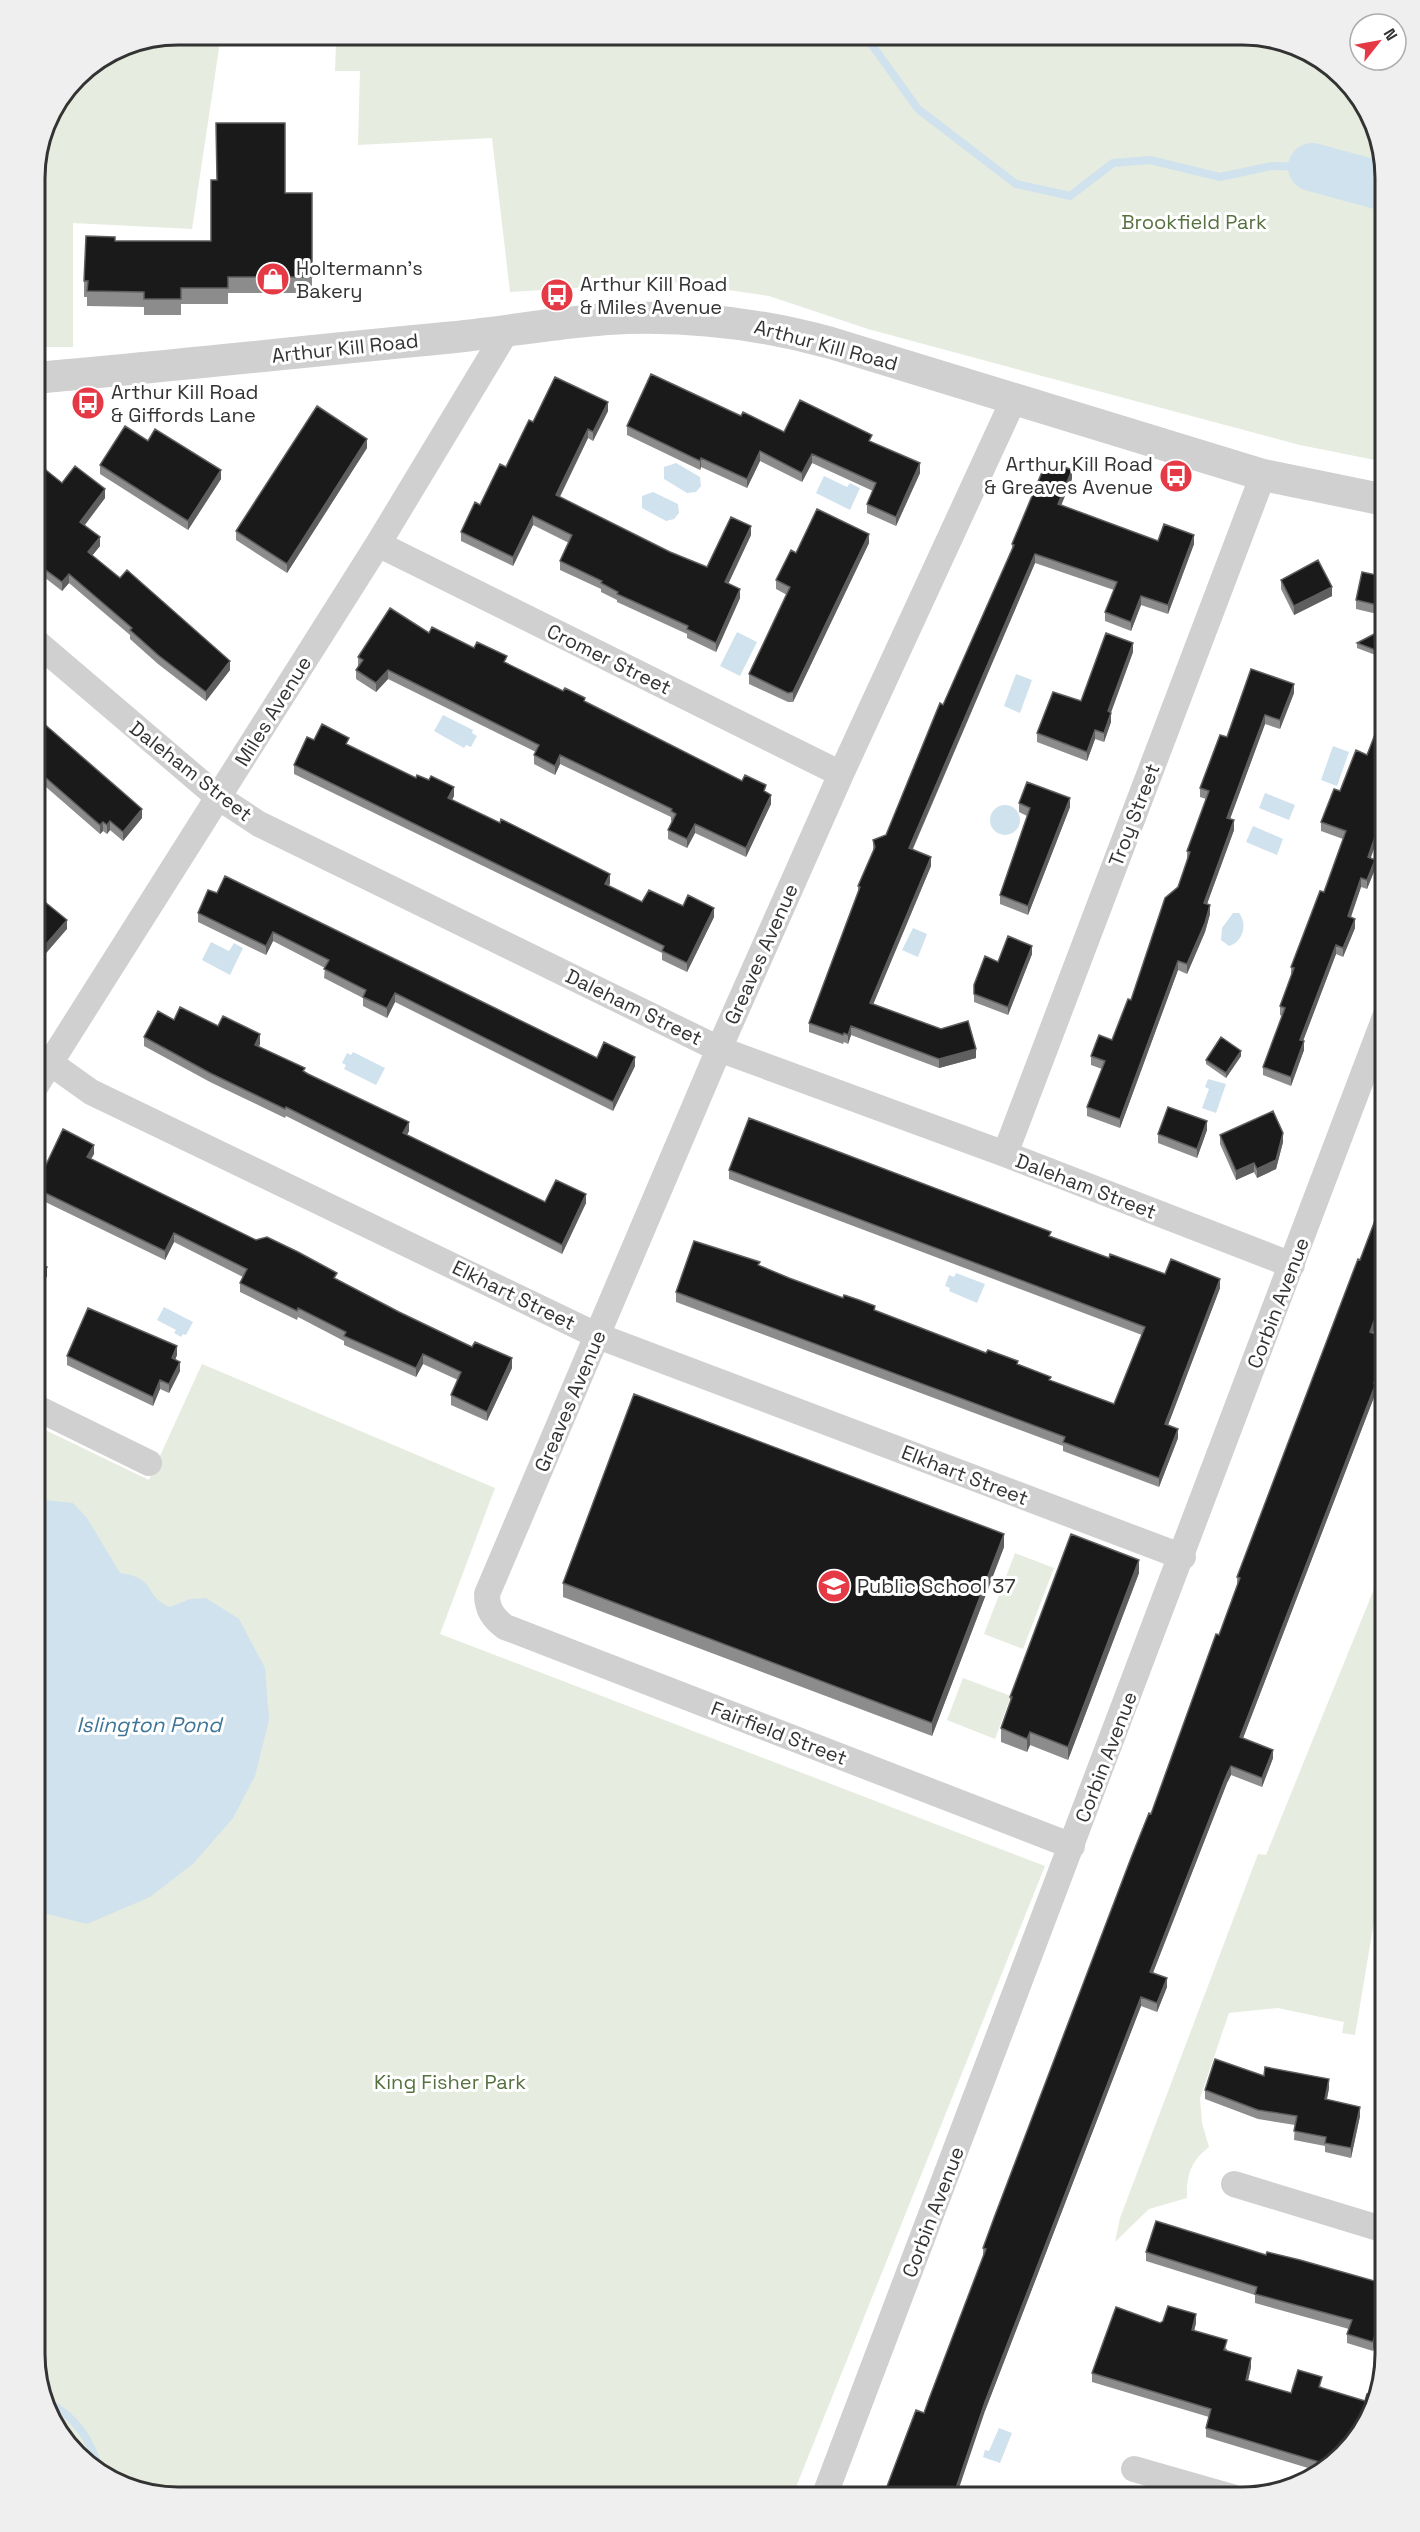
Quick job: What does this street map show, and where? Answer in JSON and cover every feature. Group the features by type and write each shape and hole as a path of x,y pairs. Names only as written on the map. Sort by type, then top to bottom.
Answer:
{"street":[{"name":"Arthur Kill Road","path":"45,377 506,332 608,319 684,318 745,323 781,329 841,346 1013,401 1263,475 1375,498"},
{"name":"Miles Avenue","path":"45,1054 218,797 378,544 506,332"},
{"name":"Greaves Avenue","path":"491,1613 487,1603 487,1594 720,1049 841,774 1013,401"},
{"name":"Troy Street","path":"1005,1154 1263,475"},
{"name":"Cromer Street","path":"378,544 841,774"},
{"name":"Daleham Street","path":"45,650 218,797 259,824 720,1049 1005,1154 1292,1266"},
{"name":"Corbin Avenue","path":"828,2487 1183,1557 1375,1046"},
{"name":"Elkhart Street","path":"45,1060 91,1092 598,1336 1183,1557"},
{"path":"45,1412 149,1463"},
{"name":"Fairfield Street","path":"491,1613 506,1627 1072,1846"},
{"path":"1234,2184 1375,2227"},
{"path":"1134,2469 1195,2487"}],"green space":[{"path":"169,45 220,45 192,229 73,223 73,347 45,347 45,169 55,127 67,104 90,78 104,67 127,55"},
{"name":"Brookfield Park","path":"336,45 1251,45 1285,52 1316,67 1342,90 1361,119 1368,135 1374,161 1375,460 1300,445 868,329 769,296 673,282 510,292 492,138 358,145 360,71 335,71"},
{"name":"King Fisher Park","path":"202,1364 495,1488 440,1634 1045,1866 796,2487 169,2487 135,2480 104,2465 78,2442 67,2428 52,2397 45,2354 45,1430 149,1480"},
{"path":"1015,1553 1054,1568 1023,1649 984,1634"},
{"path":"1375,1587 1375,1916 1355,2035 1342,2033 1344,2022 1278,2008 1229,2013 1200,2098 1202,2123 1209,2147 1191,2169 1187,2182 1187,2198 1149,2209 1115,2242 1120,2218 1258,1854 1266,1855"},
{"path":"963,1678 1011,1696 995,1739 947,1720"}],"water":[{"path":"676,463 700,477 701,486 696,492 687,493 664,479 664,467"},
{"path":"824,476 847,487 850,483 860,488 850,510 816,493"},
{"path":"653,492 678,504 679,513 674,519 666,521 642,508 642,496"},
{"path":"737,632 757,642 740,676 720,666"},
{"path":"1016,674 1032,680 1020,713 1004,706"},
{"path":"443,715 473,730 472,733 477,736 471,747 466,745 464,748 434,731"},
{"path":"1333,746 1349,752 1337,786 1321,780"},
{"path":"1265,793 1295,805 1289,820 1259,808"},
{"path":"1005,805 1015,810 1020,820 1015,830 1005,835 995,830 990,820 995,810"},
{"path":"1253,826 1283,839 1277,855 1246,842"},
{"path":"1233,913 1239,913 1242,917 1243,932 1238,941 1229,946 1221,940 1222,928"},
{"path":"913,928 927,934 918,957 902,950"},
{"path":"211,942 229,951 234,943 243,948 230,975 202,960"},
{"path":"353,1052 385,1068 376,1085 344,1069 346,1065 342,1063 347,1053 351,1055"},
{"path":"1208,1079 1226,1084 1216,1113 1202,1108 1209,1089 1205,1087"},
{"path":"956,1273 985,1284 977,1303 949,1291 950,1288 945,1286 949,1275 954,1277"},
{"path":"164,1307 193,1322 186,1335 183,1334 181,1337 174,1333 176,1330 157,1320"},
{"name":"Islington Pond","path":"45,1500 73,1503 87,1518 120,1573 140,1579 162,1603 170,1607 190,1599 206,1598 239,1619 265,1668 269,1720 255,1776 233,1818 194,1863 150,1897 87,1924 45,1914"},
{"path":"999,2428 1012,2433 1000,2463 983,2457 985,2450 989,2451"}],"building":[{"path":"216,123 285,123 285,193 312,193 312,277 228,277 228,288 181,288 181,299 144,299 144,292 87,291 88,281 84,281 86,236 115,237 115,241 211,241 211,180 217,180"},
{"path":"651,374 741,416 743,412 784,432 800,400 872,435 869,441 920,463 896,517 867,504 876,483 812,454 802,473 760,451 747,479 701,458 700,461 627,426"},
{"path":"555,377 608,402 593,432 588,429 556,495 670,552 707,567 731,517 751,526 725,582 740,589 716,643 687,629 688,626 617,594 618,592 601,583 602,581 560,561 572,535 533,516 513,557 461,532 475,502 480,505 500,464 506,467 529,420 533,422"},
{"path":"317,406 367,439 287,564 236,531"},
{"path":"125,426 148,441 155,429 221,470 188,521 100,465"},
{"path":"1047,460 1072,470 1058,504 1158,541 1164,524 1194,535 1168,605 1141,596 1131,622 1105,612 1117,582 1035,554 909,848 931,857 870,1003 941,1029 968,1021 976,1049 939,1059 851,1026 848,1035 844,1033 843,1035 809,1023 860,887 858,886 875,847 873,840 886,835 940,703 943,705 1014,545 1012,544"},
{"path":"75,466 105,489 80,522 100,537 88,552 120,578 127,570 230,661 206,692 158,655 130,630 132,628 69,574 62,582 45,569 45,469 62,483"},
{"path":"817,509 869,534 793,692 788,693 749,674 790,587 776,580 791,550 796,553"},
{"path":"1318,560 1332,587 1294,606 1281,580"},
{"path":"1362,572 1375,575 1375,604 1356,600"},
{"path":"390,608 429,633 432,627 474,648 477,642 507,656 504,662 563,691 565,688 585,698 584,701 742,781 745,775 766,785 764,791 771,795 746,848 695,824 687,839 668,830 676,814 671,811 672,809 560,755 555,766 534,755 539,745 388,670 376,683 356,670 363,660 358,657"},
{"path":"1106,633 1133,643 1108,711 1111,713 1104,733 1095,730 1087,752 1037,733 1053,692 1081,701"},
{"path":"1375,634 1375,650 1357,643"},
{"path":"1251,669 1294,684 1280,720 1265,715 1227,818 1234,820 1204,903 1210,905 1205,923 1187,964 1178,961 1120,1119 1087,1107 1105,1061 1091,1056 1099,1035 1112,1040 1128,999 1131,1000 1165,898 1178,887 1190,852 1187,851 1209,791 1200,788 1220,735 1227,737"},
{"path":"322,724 349,738 346,744 416,778 417,775 429,780 431,776 454,787 448,798 500,823 501,819 610,874 605,884 642,902 649,890 683,906 688,895 714,908 687,963 662,951 664,946 294,765 307,737 314,740"},
{"path":"45,725 142,809 123,832 110,821 107,825 103,822 100,825 45,777"},
{"path":"1375,734 1375,837 1368,857 1375,860 1367,880 1361,878 1348,916 1355,919 1343,948 1336,945 1300,1040 1304,1041 1291,1077 1263,1067 1285,1008 1280,1006 1294,968 1291,967 1320,891 1324,892 1346,831 1321,822 1334,789 1340,791 1356,750 1367,755"},
{"path":"1027,782 1070,798 1028,906 1000,895 1030,808 1019,803"},
{"path":"225,876 597,1058 604,1042 635,1057 613,1102 395,993 387,1008 363,997 366,990 324,969 329,960 273,932 266,946 198,913 208,890 217,893"},
{"path":"45,902 67,920 45,945"},
{"path":"1008,936 1032,946 1008,1007 974,994 974,985 985,956 998,962"},
{"path":"180,1007 218,1026 223,1016 260,1034 255,1045 305,1068 303,1071 308,1074 409,1122 403,1133 545,1202 556,1180 586,1194 562,1245 286,1107 285,1109 210,1073 144,1037 158,1011 174,1020"},
{"path":"1221,1037 1241,1051 1226,1073 1206,1060"},
{"path":"1168,1107 1207,1121 1197,1149 1158,1134"},
{"path":"1273,1111 1283,1133 1276,1160 1257,1169 1254,1163 1236,1171 1220,1135"},
{"path":"749,1118 1051,1232 1049,1236 1109,1258 1110,1254 1165,1274 1171,1259 1220,1279 1165,1424 1178,1429 1159,1478 1063,1442 1065,1437 676,1292 694,1241 760,1262 758,1265 843,1298 844,1295 875,1306 874,1310 986,1353 988,1350 1018,1361 1017,1364 1051,1377 1049,1380 1114,1404 1145,1327 729,1170"},
{"path":"63,1129 94,1145 87,1157 256,1240 267,1237 298,1252 337,1273 334,1278 472,1347 475,1342 512,1358 487,1412 451,1395 461,1372 423,1354 416,1368 344,1336 346,1332 240,1283 247,1269 174,1233 165,1251 45,1193 45,1167"},
{"path":"1375,1220 1375,1318 1370,1332 1375,1334 1375,1386 1240,1737 1273,1750 1262,1778 1231,1766 1227,1774 1150,1972 1167,1978 1157,2003 1141,1997 985,2402 956,2487 887,2487 916,2410 924,2413 986,2249 983,2248 994,2218 1131,1858 1149,1813 1151,1814 1216,1634 1219,1635 1240,1578 1237,1577 1358,1259 1360,1260"},
{"path":"88,1308 177,1346 172,1358 180,1362 169,1384 160,1380 153,1397 67,1356"},
{"path":"634,1394 1004,1534 932,1723 563,1583"},
{"path":"1071,1534 1139,1560 1068,1747 1030,1732 1027,1739 1001,1728 1012,1697 1010,1697"},
{"path":"1215,2059 1264,2076 1265,2067 1329,2079 1325,2099 1360,2107 1351,2148 1325,2143 1326,2137 1294,2131 1297,2116 1258,2110 1205,2090"},
{"path":"1156,2221 1266,2255 1267,2252 1375,2281 1373,2342 1347,2334 1352,2320 1255,2294 1257,2287 1146,2252"},
{"path":"1168,2306 1196,2314 1192,2330 1227,2340 1224,2350 1251,2358 1246,2380 1291,2393 1298,2370 1322,2377 1319,2387 1365,2401 1367,2394 1368,2397 1353,2428 1342,2442 1320,2462 1206,2428 1211,2409 1092,2373 1116,2307 1160,2323 1163,2321"}],"waterway":[{"path":"872,45 918,109 1016,184 1070,196 1113,163 1150,160 1220,177 1272,166 1312,167"},
{"path":"1312,167 1375,184"},
{"path":"57,2407 81,2431 95,2458"}],"place":[{"name":"Holtermann's Bakery","path":"273,279"},
{"name":"Arthur Kill Road & Miles Avenue","path":"557,295"},
{"name":"Arthur Kill Road & Giffords Lane","path":"88,403"},
{"name":"Arthur Kill Road & Greaves Avenue","path":"1176,476"},
{"name":"Public School 37","path":"834,1586"}]}
